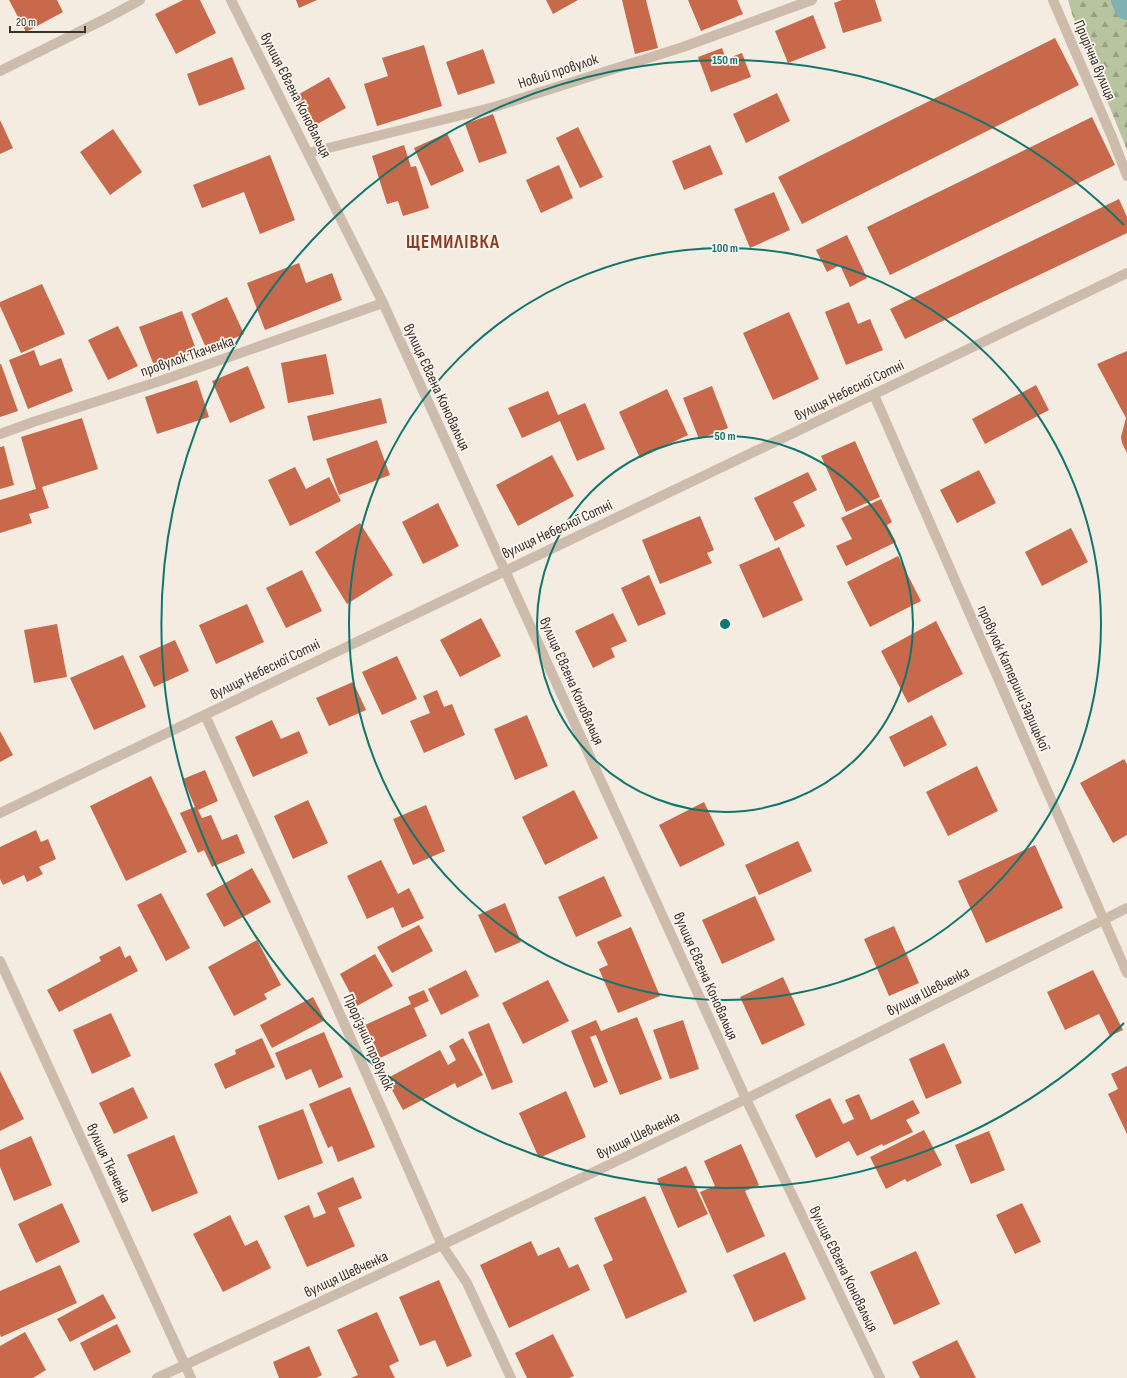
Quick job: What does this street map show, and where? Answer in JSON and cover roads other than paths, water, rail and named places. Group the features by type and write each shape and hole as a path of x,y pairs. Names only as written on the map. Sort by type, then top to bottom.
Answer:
{"street":[{"path":"0,71 140,0"},
{"name":"вулиця Євгена Коновальця","path":"231,0 382,303 506,570 746,1100 880,1378"},
{"name":"Новий провулок","path":"308,153 494,107 683,47 812,0"},
{"name":"Прирічна вулиця","path":"1053,0 1127,176"},
{"name":"вулиця Небесної Сотні","path":"0,813 1127,273"},
{"name":"провулок Ткаченка","path":"0,434 32,422 163,380 382,303"},
{"name":"провулок Катерини Зарицької","path":"874,395 1127,973"},
{"name":"Прорізний провулок","path":"205,715 332,996 442,1245 467,1283 511,1378"},
{"name":"вулиця Шевченка","path":"157,1378 442,1245 746,1100 1127,908"},
{"name":"вулиця Ткаченка","path":"0,961 191,1378"}],"waterway":[{"path":"1124,0 1127,7"}],"district":[{"name":"ЩЕМИЛІВКА","path":"453,241"}]}
